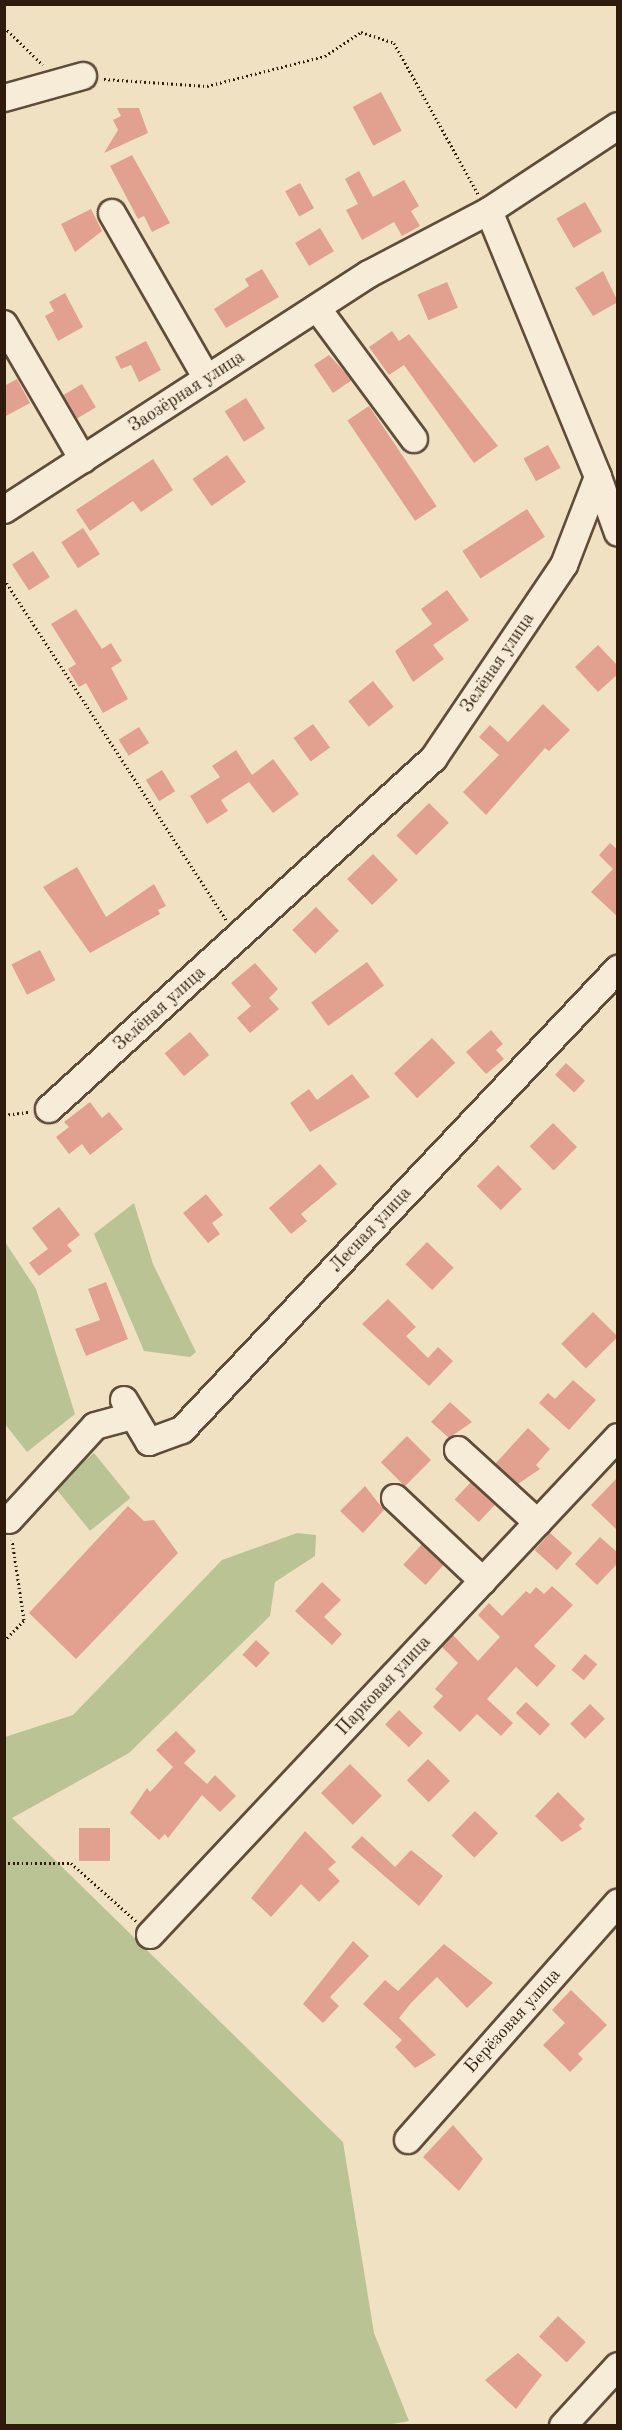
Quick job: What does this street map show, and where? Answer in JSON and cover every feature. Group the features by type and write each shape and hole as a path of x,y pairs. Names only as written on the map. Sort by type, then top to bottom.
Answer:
{"street":[{"path":"4,98 83,76"},
{"path":"618,126 489,211 598,477 618,534"},
{"name":"Заозёрная улица","path":"4,510 369,274 489,211"},
{"path":"112,213 207,379"},
{"path":"317,308 414,439"},
{"path":"4,324 83,460"},
{"name":"Зелёная улица","path":"50,1109 434,758 564,565 598,477"},
{"name":"Лесная улица","path":"9,1520 95,1426 129,1408 149,1442 182,1430 618,969"},
{"name":"Парковая улица","path":"150,1935 618,1437"},
{"path":"458,1450 538,1523"},
{"path":"395,1498 483,1581"},
{"name":"Берёзовая улица","path":"408,2140 618,1903"},
{"path":"563,2426 618,2366"}],"path":[{"path":"4,27 48,68"},
{"path":"83,76 207,86 325,56 361,32 394,43 489,211"},
{"path":"4,579 237,938"},
{"path":"4,1641 24,1620 9,1520"},
{"path":"4,1863 71,1863 150,1935"}],"green space":[{"path":"134,1203 153,1264 196,1352 190,1357 144,1351 94,1234"},
{"path":"5,1242 36,1289 75,1414 27,1452 5,1424"},
{"path":"94,1453 131,1498 90,1531 54,1486"},
{"path":"297,1533 316,1535 315,1556 275,1582 270,1616 129,1753 12,1818 343,2142 374,2333 409,2421 381,2426 5,2425 5,1737 73,1715 222,1560"}],"building":[{"path":"381,92 402,131 373,146 353,107"},
{"path":"117,108 139,108 148,133 104,153 118,130 113,120 121,116"},
{"path":"132,155 170,223 152,232 144,216 138,219 110,166"},
{"path":"359,171 373,197 404,180 419,206 411,211 420,226 402,236 394,222 362,240 346,210 358,204 345,179"},
{"path":"300,183 314,208 299,217 285,191"},
{"path":"585,202 602,231 573,248 556,218"},
{"path":"91,209 102,231 75,252 61,224"},
{"path":"320,228 334,251 309,266 295,243"},
{"path":"262,269 279,297 226,328 214,309 249,286 245,279"},
{"path":"603,271 618,302 593,316 575,288"},
{"path":"447,282 458,308 428,320 418,295"},
{"path":"65,293 83,327 58,341 45,316 54,311 49,302"},
{"path":"392,331 399,341 409,334 498,446 474,463 404,365 389,375 369,347"},
{"path":"146,341 161,370 139,382 131,365 121,369 115,357"},
{"path":"329,355 352,380 333,393 314,365"},
{"path":"17,379 30,403 4,417 4,386"},
{"path":"82,384 96,407 77,418 63,395"},
{"path":"246,398 265,429 244,442 225,411"},
{"path":"369,406 437,506 415,521 347,421"},
{"path":"548,445 561,468 536,481 524,459"},
{"path":"227,455 246,482 212,506 193,479"},
{"path":"153,459 173,490 141,512 133,501 90,531 76,510"},
{"path":"527,509 545,537 480,579 462,551"},
{"path":"83,528 100,554 78,568 61,542"},
{"path":"33,551 50,577 29,591 12,565"},
{"path":"447,590 469,620 433,645 444,659 413,682 395,651 432,624 421,609"},
{"path":"76,609 102,649 111,643 122,661 111,668 128,699 103,713 86,683 79,687 68,669 76,664 51,624"},
{"path":"598,645 618,666 618,674 598,692 575,667"},
{"path":"373,681 394,707 369,727 348,701"},
{"path":"543,704 570,730 549,751 545,748 486,815 463,792 499,755 479,737 490,725 508,742"},
{"path":"313,724 330,747 311,762 294,738"},
{"path":"139,727 149,743 129,756 119,740"},
{"path":"236,750 252,775 273,759 299,794 273,813 249,782 221,800 228,811 207,824 190,796 220,777 212,766"},
{"path":"162,770 175,791 159,801 146,780"},
{"path":"429,803 449,823 416,855 396,836"},
{"path":"610,843 618,850 618,917 591,892 613,869 599,855"},
{"path":"373,854 398,880 372,905 347,879"},
{"path":"77,867 106,917 154,884 166,906 158,910 160,914 90,953 43,887"},
{"path":"316,907 339,931 315,954 292,930"},
{"path":"40,950 55,980 27,995 11,965"},
{"path":"367,962 384,985 328,1026 311,1003"},
{"path":"255,963 278,989 269,998 279,1009 250,1033 237,1018 251,1006 231,983"},
{"path":"491,1030 503,1044 496,1050 504,1059 486,1074 466,1052"},
{"path":"190,1032 209,1055 184,1076 165,1053"},
{"path":"432,1038 455,1063 417,1098 394,1073"},
{"path":"566,1063 585,1081 574,1092 555,1075"},
{"path":"352,1074 370,1097 310,1132 290,1103 309,1089 317,1100"},
{"path":"90,1102 102,1118 109,1112 123,1129 90,1155 82,1144 69,1154 56,1137 69,1127 64,1122"},
{"path":"553,1123 577,1147 554,1170 530,1146"},
{"path":"320,1164 337,1184 301,1214 307,1221 291,1234 269,1208"},
{"path":"498,1165 522,1189 501,1210 477,1186"},
{"path":"206,1194 223,1215 212,1223 220,1234 208,1243 183,1213"},
{"path":"59,1207 80,1235 67,1245 72,1251 39,1276 29,1263 48,1249 32,1228"},
{"path":"427,1242 454,1268 432,1290 405,1264"},
{"path":"106,1282 128,1339 86,1356 75,1329 100,1320 88,1289"},
{"path":"388,1299 416,1327 406,1336 428,1358 438,1347 453,1361 429,1386 362,1324"},
{"path":"593,1312 618,1337 586,1369 561,1344"},
{"path":"573,1380 596,1400 569,1430 539,1403 548,1393 555,1399"},
{"path":"450,1402 472,1422 449,1438 431,1422"},
{"path":"528,1428 550,1449 536,1465 540,1469 518,1484 495,1464"},
{"path":"407,1436 431,1460 405,1486 381,1462"},
{"path":"618,1477 618,1531 591,1505"},
{"path":"471,1482 495,1505 479,1522 455,1500"},
{"path":"365,1486 384,1510 363,1533 340,1511"},
{"path":"128,1506 144,1521 154,1520 178,1553 76,1659 29,1613"},
{"path":"550,1533 572,1553 557,1570 535,1550"},
{"path":"600,1537 618,1553 618,1563 597,1585 575,1564"},
{"path":"422,1544 444,1564 426,1585 403,1565"},
{"path":"322,1582 341,1600 324,1617 342,1634 332,1645 295,1611"},
{"path":"552,1586 573,1605 534,1646 556,1666 537,1687 516,1667 487,1699 513,1723 501,1736 477,1714 460,1732 433,1707 443,1696 435,1689 458,1663 442,1647 453,1635 478,1661 500,1637 478,1615 489,1603 502,1616 526,1591 530,1594 536,1587 544,1594"},
{"path":"256,1640 270,1653 256,1668 242,1655"},
{"path":"585,1654 597,1664 584,1680 572,1670"},
{"path":"526,1702 550,1725 540,1735 516,1713"},
{"path":"590,1704 605,1719 585,1739 570,1724"},
{"path":"399,1710 423,1733 409,1747 385,1724"},
{"path":"176,1731 196,1751 184,1763 207,1784 215,1775 236,1796 220,1812 202,1795 168,1838 165,1834 159,1840 130,1813 147,1788 150,1792 173,1767 156,1750"},
{"path":"428,1759 450,1781 429,1802 407,1780"},
{"path":"350,1764 382,1796 353,1825 321,1793"},
{"path":"558,1792 585,1819 579,1825 582,1829 562,1842 535,1816"},
{"path":"475,1811 498,1833 474,1858 451,1835"},
{"path":"79,1828 110,1828 110,1861 79,1861"},
{"path":"305,1831 336,1862 328,1869 340,1881 319,1902 301,1884 271,1917 251,1898"},
{"path":"362,1836 395,1867 411,1850 443,1876 419,1906 351,1847"},
{"path":"353,1941 369,1956 330,1997 339,2006 323,2023 303,2004"},
{"path":"444,1944 493,1983 467,2008 437,1977 411,2003 399,2018 436,2055 415,2068 395,2047 402,2040 363,2004 385,1980 398,1991"},
{"path":"571,1990 607,2025 578,2054 583,2059 570,2072 543,2045 565,2023 552,2010"},
{"path":"453,2125 483,2159 459,2191 423,2157"},
{"path":"558,2316 586,2342 567,2362 539,2336"},
{"path":"518,2353 542,2375 516,2409 485,2380"}]}
